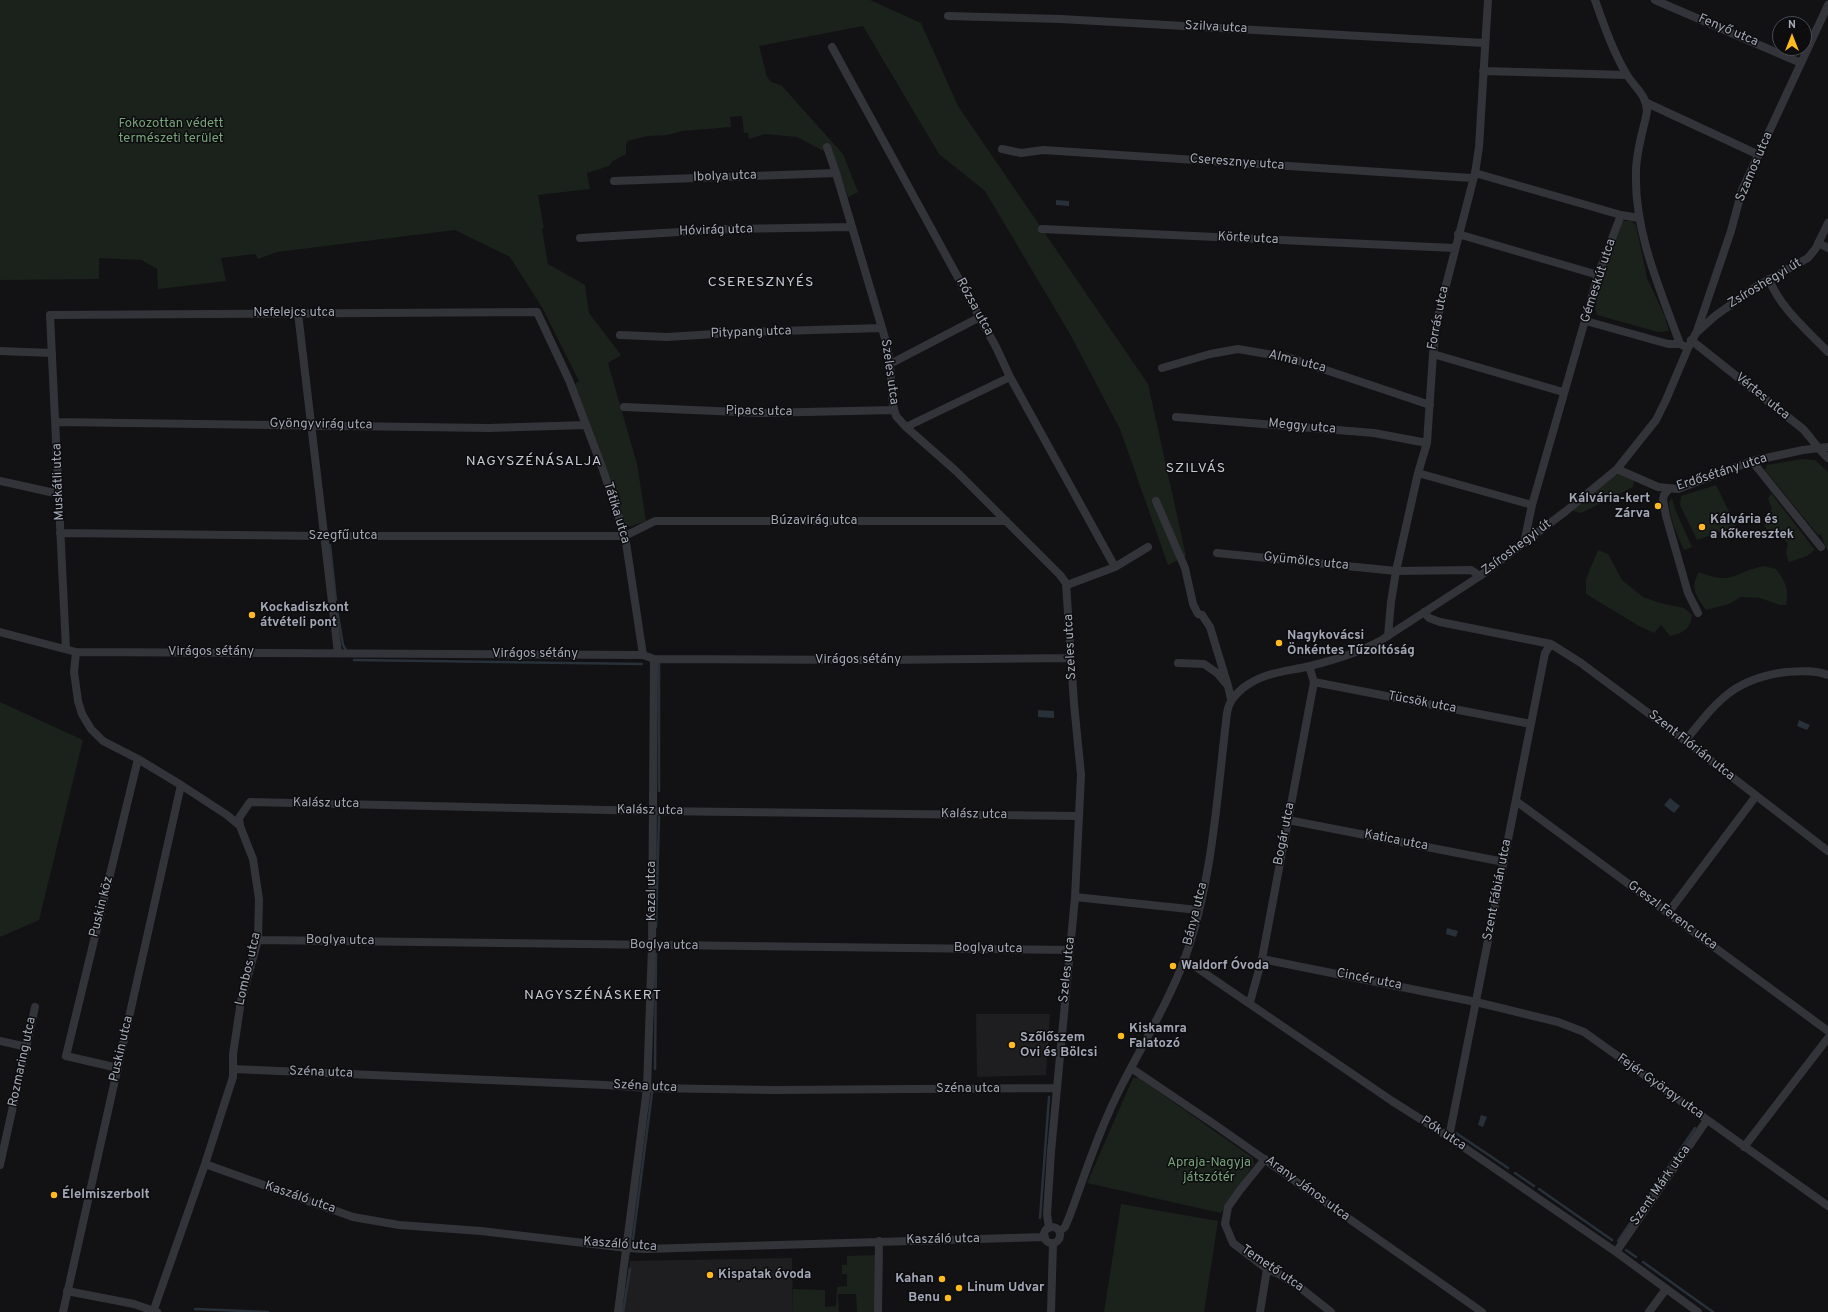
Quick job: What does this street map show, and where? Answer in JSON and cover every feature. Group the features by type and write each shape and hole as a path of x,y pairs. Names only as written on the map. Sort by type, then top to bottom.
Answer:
{"street":[{"name":"Forrás utca","path":"1388,636 1396,571 1418,473 1427,443 1432,354 1437,320 1479,147 1484,43 1488,0"},
{"path":"1586,321 1668,344 1684,346 1650,262 1639,218 1636,171 1648,112 1647,103 1643,94 1627,75 1612,44 1595,0"},
{"name":"Fenyő utca","path":"1655,0 1801,63"},
{"name":"Szamos utca","path":"1694,337 1731,231 1742,190 1828,6"},
{"name":"Szilva utca","path":"948,16 1061,19 1484,43"},
{"name":"Rózsa utca","path":"832,47 980,317 1010,377 1116,567"},
{"path":"1483,71 1627,75"},
{"path":"1647,103 1759,155"},
{"name":"Szeles utca","path":"827,147 887,345 894,410 898,418 906,427 956,471 1060,575 1067,585 1075,717 1081,769 1075,897 1056,1088 1047,1211 1049,1228"},
{"name":"Cseresznye utca","path":"1002,149 1021,153 1043,150 1473,175 1621,215"},
{"name":"Ibolya utca","path":"614,180 836,173"},
{"path":"1621,215 1639,218"},
{"name":"Gémeskút utca","path":"1524,543 1532,505 1563,392 1586,321 1598,275 1621,215"},
{"name":"Zsíroshegyi út","path":"1231,699 1254,680 1264,676 1309,666 1365,649 1388,636 1480,576 1566,511 1617,469 1656,420 1666,400 1684,346 1728,306 1769,279 1806,259 1813,253 1828,223"},
{"name":"Hóvirág utca","path":"580,238 728,229 852,227"},
{"name":"Körte utca","path":"1042,229 1454,248"},
{"path":"1458,234 1598,275"},
{"path":"1818,243 1828,248"},
{"path":"1769,279 1775,294 1828,352"},
{"name":"Nefelejcs utca","path":"50,315 538,312"},
{"name":"Tátika utca","path":"538,312 569,380 625,536 643,655"},
{"path":"298,313 312,425 323,536 338,653"},
{"name":"Muskátli utca","path":"50,315 66,649"},
{"path":"890,364 980,317"},
{"name":"Pitypang utca","path":"620,335 667,337 746,332 882,328"},
{"name":"Vértes utca","path":"1694,337 1803,429 1811,437 1817,448 1828,458"},
{"name":"Alma utca","path":"1162,368 1210,354 1238,349 1290,358 1430,405"},
{"path":"0,351 52,353"},
{"path":"1432,354 1563,392"},
{"path":"906,427 1010,377"},
{"name":"Pipacs utca","path":"624,407 762,413 894,410"},
{"name":"Meggy utca","path":"1176,417 1374,433 1427,443"},
{"name":"Gyöngyvirág utca","path":"56,422 489,428 586,425"},
{"name":"Erdősétány utca","path":"1666,489 1683,488 1752,461 1828,447"},
{"path":"1752,461 1821,547"},
{"path":"1617,469 1635,479 1666,489 1663,500 1666,516 1688,593 1698,614"},
{"path":"1418,473 1532,505"},
{"path":"0,480 59,494"},
{"path":"1156,500 1185,568 1193,604 1198,614 1202,615 1210,627 1231,699"},
{"name":"Búzavirág utca","path":"625,536 655,521 1006,521"},
{"name":"Szegfű utca","path":"60,533 323,536 625,536"},
{"path":"1067,585 1116,567 1148,547"},
{"name":"Gyümölcs utca","path":"1217,552 1396,571 1465,570 1475,572 1480,576"},
{"path":"1424,612 1429,618 1440,622 1551,644"},
{"name":"Virágos sétány","path":"0,632 76,652 643,655 654,659 886,660 1071,658"},
{"name":"Szent Fábián utca","path":"1449,1137 1545,653 1551,644"},
{"name":"Szent Flórián utca","path":"1551,644 1581,663 1828,851"},
{"name":"Lombos utca","path":"76,652 74,672 75,687 82,714 92,729 103,741 138,759 181,785 227,815 240,826 253,859 259,899 258,940 241,1001 229,1091 155,1312"},
{"name":"Kazal utca","path":"618,1312 647,1088 652,946 654,659"},
{"path":"1178,663 1204,664 1217,673 1228,686"},
{"name":"Bogár utca","path":"1250,1002 1262,959 1314,682 1309,666"},
{"path":"1685,741 1715,704 1744,683 1767,675 1796,671 1820,672 1828,675"},
{"name":"Tücsök utca","path":"1314,682 1531,724"},
{"name":"Bánya utca","path":"1060,1232 1070,1215 1106,1121 1168,996 1184,959 1198,910 1211,847 1227,713 1231,699"},
{"name":"Puskin köz","path":"118,1068 66,1056 138,759"},
{"name":"Puskin utca","path":"63,1312 181,785"},
{"path":"1668,913 1756,796"},
{"name":"Greszl Ferenc utca","path":"1516,801 1828,1031"},
{"name":"Kalász utca","path":"240,826 239,818 250,802 652,811 1078,816"},
{"name":"Katica utca","path":"1288,820 1504,862"},
{"path":"1075,897 1198,910"},
{"name":"Boglya utca","path":"258,940 1070,950"},
{"name":"Pók utca","path":"1184,959 1250,1002 1392,1101 1449,1137 1616,1252 1698,1312"},
{"name":"Cincér utca","path":"1262,959 1476,1002"},
{"name":"Fejér György utca","path":"1476,1002 1558,1022 1584,1032 1828,1206"},
{"name":"Rozmaring utca","path":"0,1165 35,1007"},
{"path":"1744,1147 1828,1038"},
{"path":"0,1041 27,1047"},
{"name":"Arany János utca","path":"1131,1068 1265,1159 1482,1312"},
{"name":"Széna utca","path":"233,1070 647,1088 774,1090 1056,1088"},
{"name":"Szent Márk utca","path":"1616,1252 1707,1120"},
{"name":"Temető utca","path":"1265,1159 1228,1207 1225,1224 1233,1243 1267,1270 1279,1274 1298,1286 1331,1312"},
{"name":"Kaszáló utca","path":"205,1164 353,1216 399,1225 481,1232 627,1248 1044,1237"},
{"path":"1054,1227 1060,1232 1059,1239 1053,1243 1044,1237 1045,1232 1049,1228 1054,1227"},
{"path":"878,1312 879,1241"},
{"path":"1051,1312 1053,1243"},
{"path":"1260,1312 1267,1270"},
{"path":"1649,1312 1666,1289"},
{"path":"67,1291 134,1304 155,1312"}],"shaded area":[{"path":"1056,200 1069,201 1069,206 1056,205"},
{"path":"1038,710 1054,711 1054,718 1038,717"},
{"path":"1799,720 1810,725 1807,730 1797,726"},
{"path":"1670,798 1680,806 1674,813 1664,805"},
{"path":"1447,928 1458,931 1456,937 1446,934"},
{"name":"Szőlőszem Ovi és Bölcsi","path":"976,1014 1050,1014 1046,1075 977,1077"},
{"path":"1481,1115 1487,1117 1483,1127 1478,1125"},
{"name":"Kispatak óvoda","path":"792,1258 793,1312 622,1312 630,1261"}],"green space":[{"name":"Fokozottan védett természeti terület","path":"0,0 870,0 921,23 958,106 1148,384 1186,556 1168,565 1120,429 1070,334 985,191 939,154 863,26 759,46 767,77 771,82 781,85 843,154 858,192 848,197 833,156 797,137 765,134 749,139 748,133 744,133 742,116 730,117 731,127 682,131 668,135 647,136 628,141 626,144 626,154 613,161 609,166 587,173 590,189 538,195 544,228 542,229 548,264 585,285 589,313 621,355 608,363 637,464 646,521 626,528 573,385 579,381 543,309 510,257 455,230 277,252 258,259 255,254 221,258 226,281 158,289 157,269 141,260 99,258 99,279 0,280"},
{"path":"1622,221 1631,221 1636,225 1647,278 1665,317 1669,331 1658,332 1597,315 1595,307 1600,283"},
{"path":"1802,459 1815,460 1828,472 1828,552 1821,535 1823,534 1818,535 1765,470 1767,465"},
{"path":"1616,473 1634,480 1633,487 1581,513 1570,510"},
{"path":"1716,485 1736,526 1697,540 1680,505 1681,496"},
{"path":"1771,493 1815,550 1807,556 1789,562 1786,553 1788,544 1784,538 1771,534 1765,527 1768,514 1772,509 1768,499"},
{"path":"1672,498 1675,509 1692,547 1684,550 1674,527 1671,515 1669,502"},
{"path":"1598,550 1608,554 1622,580 1643,597 1660,603 1684,608 1692,615 1690,624 1686,630 1670,636 1661,625 1654,633 1639,626 1586,594 1586,579"},
{"path":"1764,566 1776,569 1782,578 1787,590 1786,605 1780,605 1760,598 1741,597 1729,604 1706,610 1695,592 1694,588 1696,578 1699,572 1719,578 1727,578"},
{"path":"0,702 83,740 39,920 0,937"},
{"name":"Apraja-Nagyja játszótér","path":"1133,1078 1139,1078 1253,1158 1254,1164 1221,1213 1087,1183"},
{"path":"1121,1204 1218,1221 1204,1312 1104,1312"},
{"path":"876,1255 878,1312 857,1312 856,1294 838,1294 839,1312 793,1312 793,1289 825,1290 825,1307 836,1306 837,1287 847,1286 847,1274 842,1274 842,1265 847,1265 847,1256"}],"waterway":[{"path":"330,545 336,600"},
{"path":"337,610 343,645 346,650"},
{"path":"354,660 642,664"},
{"path":"659,664 659,791"},
{"path":"656,927 659,817"},
{"path":"655,1069 656,954"},
{"path":"633,1239 652,1093"},
{"path":"1040,1218 1049,1097"},
{"path":"1618,1241 1695,1128"},
{"path":"1456,1133 1508,1168"},
{"path":"1515,1173 1534,1186"},
{"path":"1539,1189 1612,1240"},
{"path":"1626,1250 1636,1257"},
{"path":"1643,1262 1713,1312"},
{"path":"623,1312 630,1269"},
{"path":"195,1309 268,1312"}],"place":[{"name":"Kálvária-kert Zárva","path":"1658,506"},
{"name":"Kálvária és a kőkeresztek","path":"1702,527"},
{"name":"Kockadiszkont átvételi pont","path":"252,615"},
{"name":"Nagykovácsi Önkéntes Tűzoltóság","path":"1279,643"},
{"name":"Waldorf Óvoda","path":"1173,966"},
{"name":"Kiskamra Falatozó","path":"1121,1036"},
{"name":"Szőlőszem Ovi és Bölcsi","path":"1012,1045"},
{"name":"Élelmiszerbolt","path":"54,1195"},
{"name":"Kispatak óvoda","path":"710,1275"},
{"name":"Kahan","path":"942,1279"},
{"name":"Linum Udvar","path":"959,1288"},
{"name":"Benu","path":"948,1298"}],"district":[{"name":"CSERESZNYÉS","path":"761,283"},
{"name":"NAGYSZÉNÁSALJA","path":"534,462"},
{"name":"SZILVÁS","path":"1196,469"},
{"name":"NAGYSZÉNÁSKERT","path":"593,996"}]}
